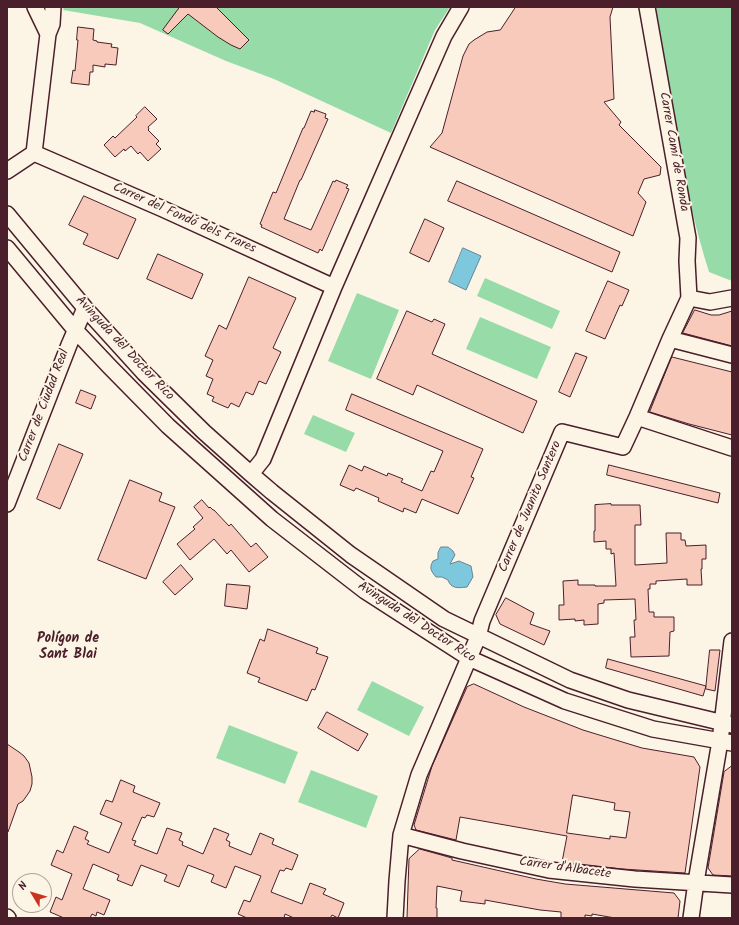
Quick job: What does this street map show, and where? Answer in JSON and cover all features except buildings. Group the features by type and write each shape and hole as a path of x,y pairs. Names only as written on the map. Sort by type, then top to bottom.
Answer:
{"street":[{"path":"35,7 48,34"},
{"path":"7,171 34,153 48,34 52,24 53,7"},
{"path":"251,474 262,459 334,288 444,36 461,7"},
{"name":"Carrer Camí de Ronda","path":"647,7 688,238 687,261 689,298"},
{"name":"Carrer del Fondó dels Frares","path":"34,153 163,209 334,288"},
{"name":"Avinguda del Doctor Rico","path":"7,214 85,308 144,373 204,432 251,474 351,555 444,619 478,637 570,680 628,700 727,725"},
{"name":"Avinguda del Doctor Rico","path":"7,248 76,331 177,434 272,519 365,591 469,658 565,701 653,729 726,742"},
{"path":"689,298 710,302 732,298"},
{"name":"Carrer de Juanito Santero","path":"395,918 401,835 419,775 478,637 482,621 562,432 623,447 689,298"},
{"name":"Carrer de Ciudad Real","path":"7,504 13,473 85,308"},
{"path":"670,339 732,355"},
{"path":"637,417 732,448"},
{"name":"Avinguda del Doctor Rico","path":"177,434 195,441 232,472 239,476 251,474"},
{"path":"691,918 696,882 726,742 732,641"},
{"name":"Carrer d'Albacete","path":"401,835 462,851 549,870 635,879 732,885"}],"green space":[{"path":"64,7 450,7 435,30 391,133 274,79 226,61 140,23 63,10"},
{"path":"654,7 732,7 732,281 709,272 691,207 684,174"},
{"path":"485,278 560,311 552,329 477,296"},
{"path":"357,293 399,310 371,379 328,361"},
{"path":"480,317 551,347 537,379 466,349"},
{"path":"313,415 355,433 346,452 304,434"},
{"path":"372,681 424,707 409,736 357,710"},
{"path":"229,725 298,752 285,784 216,758"},
{"path":"311,770 378,796 366,828 298,802"}],"water":[{"path":"463,248 481,256 466,290 449,282"},
{"path":"441,547 448,547 453,551 455,555 450,564 459,561 471,566 473,577 467,587 458,588 453,586 448,580 442,577 436,577 433,573 431,566 433,561 438,559 438,553"}],"district":[{"name":"Polígon de Sant Blai","path":"68,648"}]}
